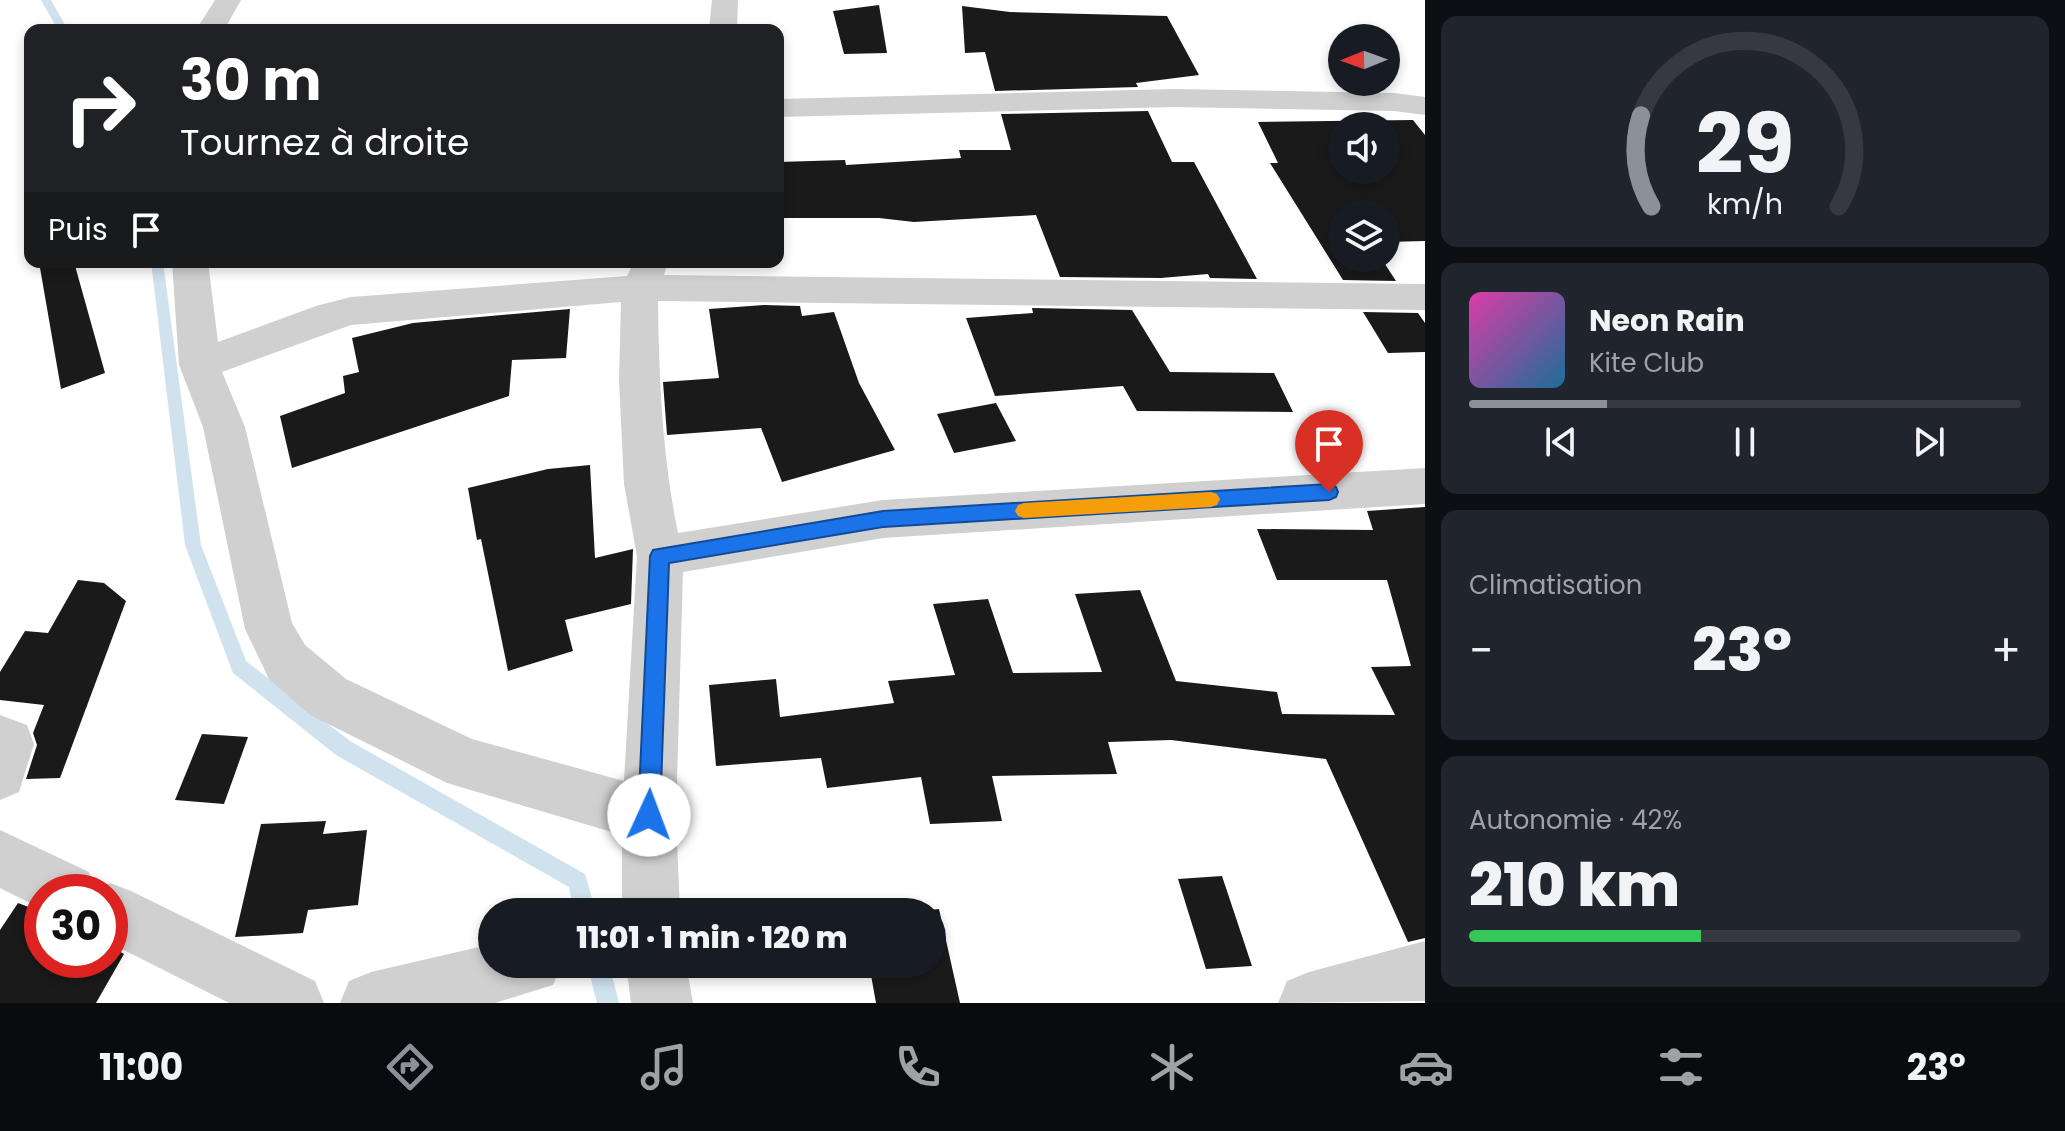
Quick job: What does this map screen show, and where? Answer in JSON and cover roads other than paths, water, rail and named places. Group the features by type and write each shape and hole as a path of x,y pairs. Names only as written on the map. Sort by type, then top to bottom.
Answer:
{"street":[{"path":"214,24 228,0"},
{"path":"723,24 725,0"},
{"path":"784,108 1174,98 1394,102 1425,106"},
{"path":"191,268 199,365 224,427 269,629 287,662 328,697 466,764 649,815"},
{"path":"199,365 329,316 351,311 646,275 1425,297"},
{"path":"646,275 639,425 646,484 660,556 649,815 651,898"},
{"path":"660,556 883,519 1425,486"},
{"path":"0,741 8,744 0,773"},
{"path":"0,858 32,874"},
{"path":"128,921 293,1003"},
{"path":"1309,1003 1425,971"},
{"path":"371,1003 478,977"},
{"path":"658,978 662,1003"}],"waterway":[{"path":"46,0 60,24"},
{"path":"158,268 193,545 239,667 343,748 578,881 582,898"},
{"path":"602,978 608,1003"}]}
